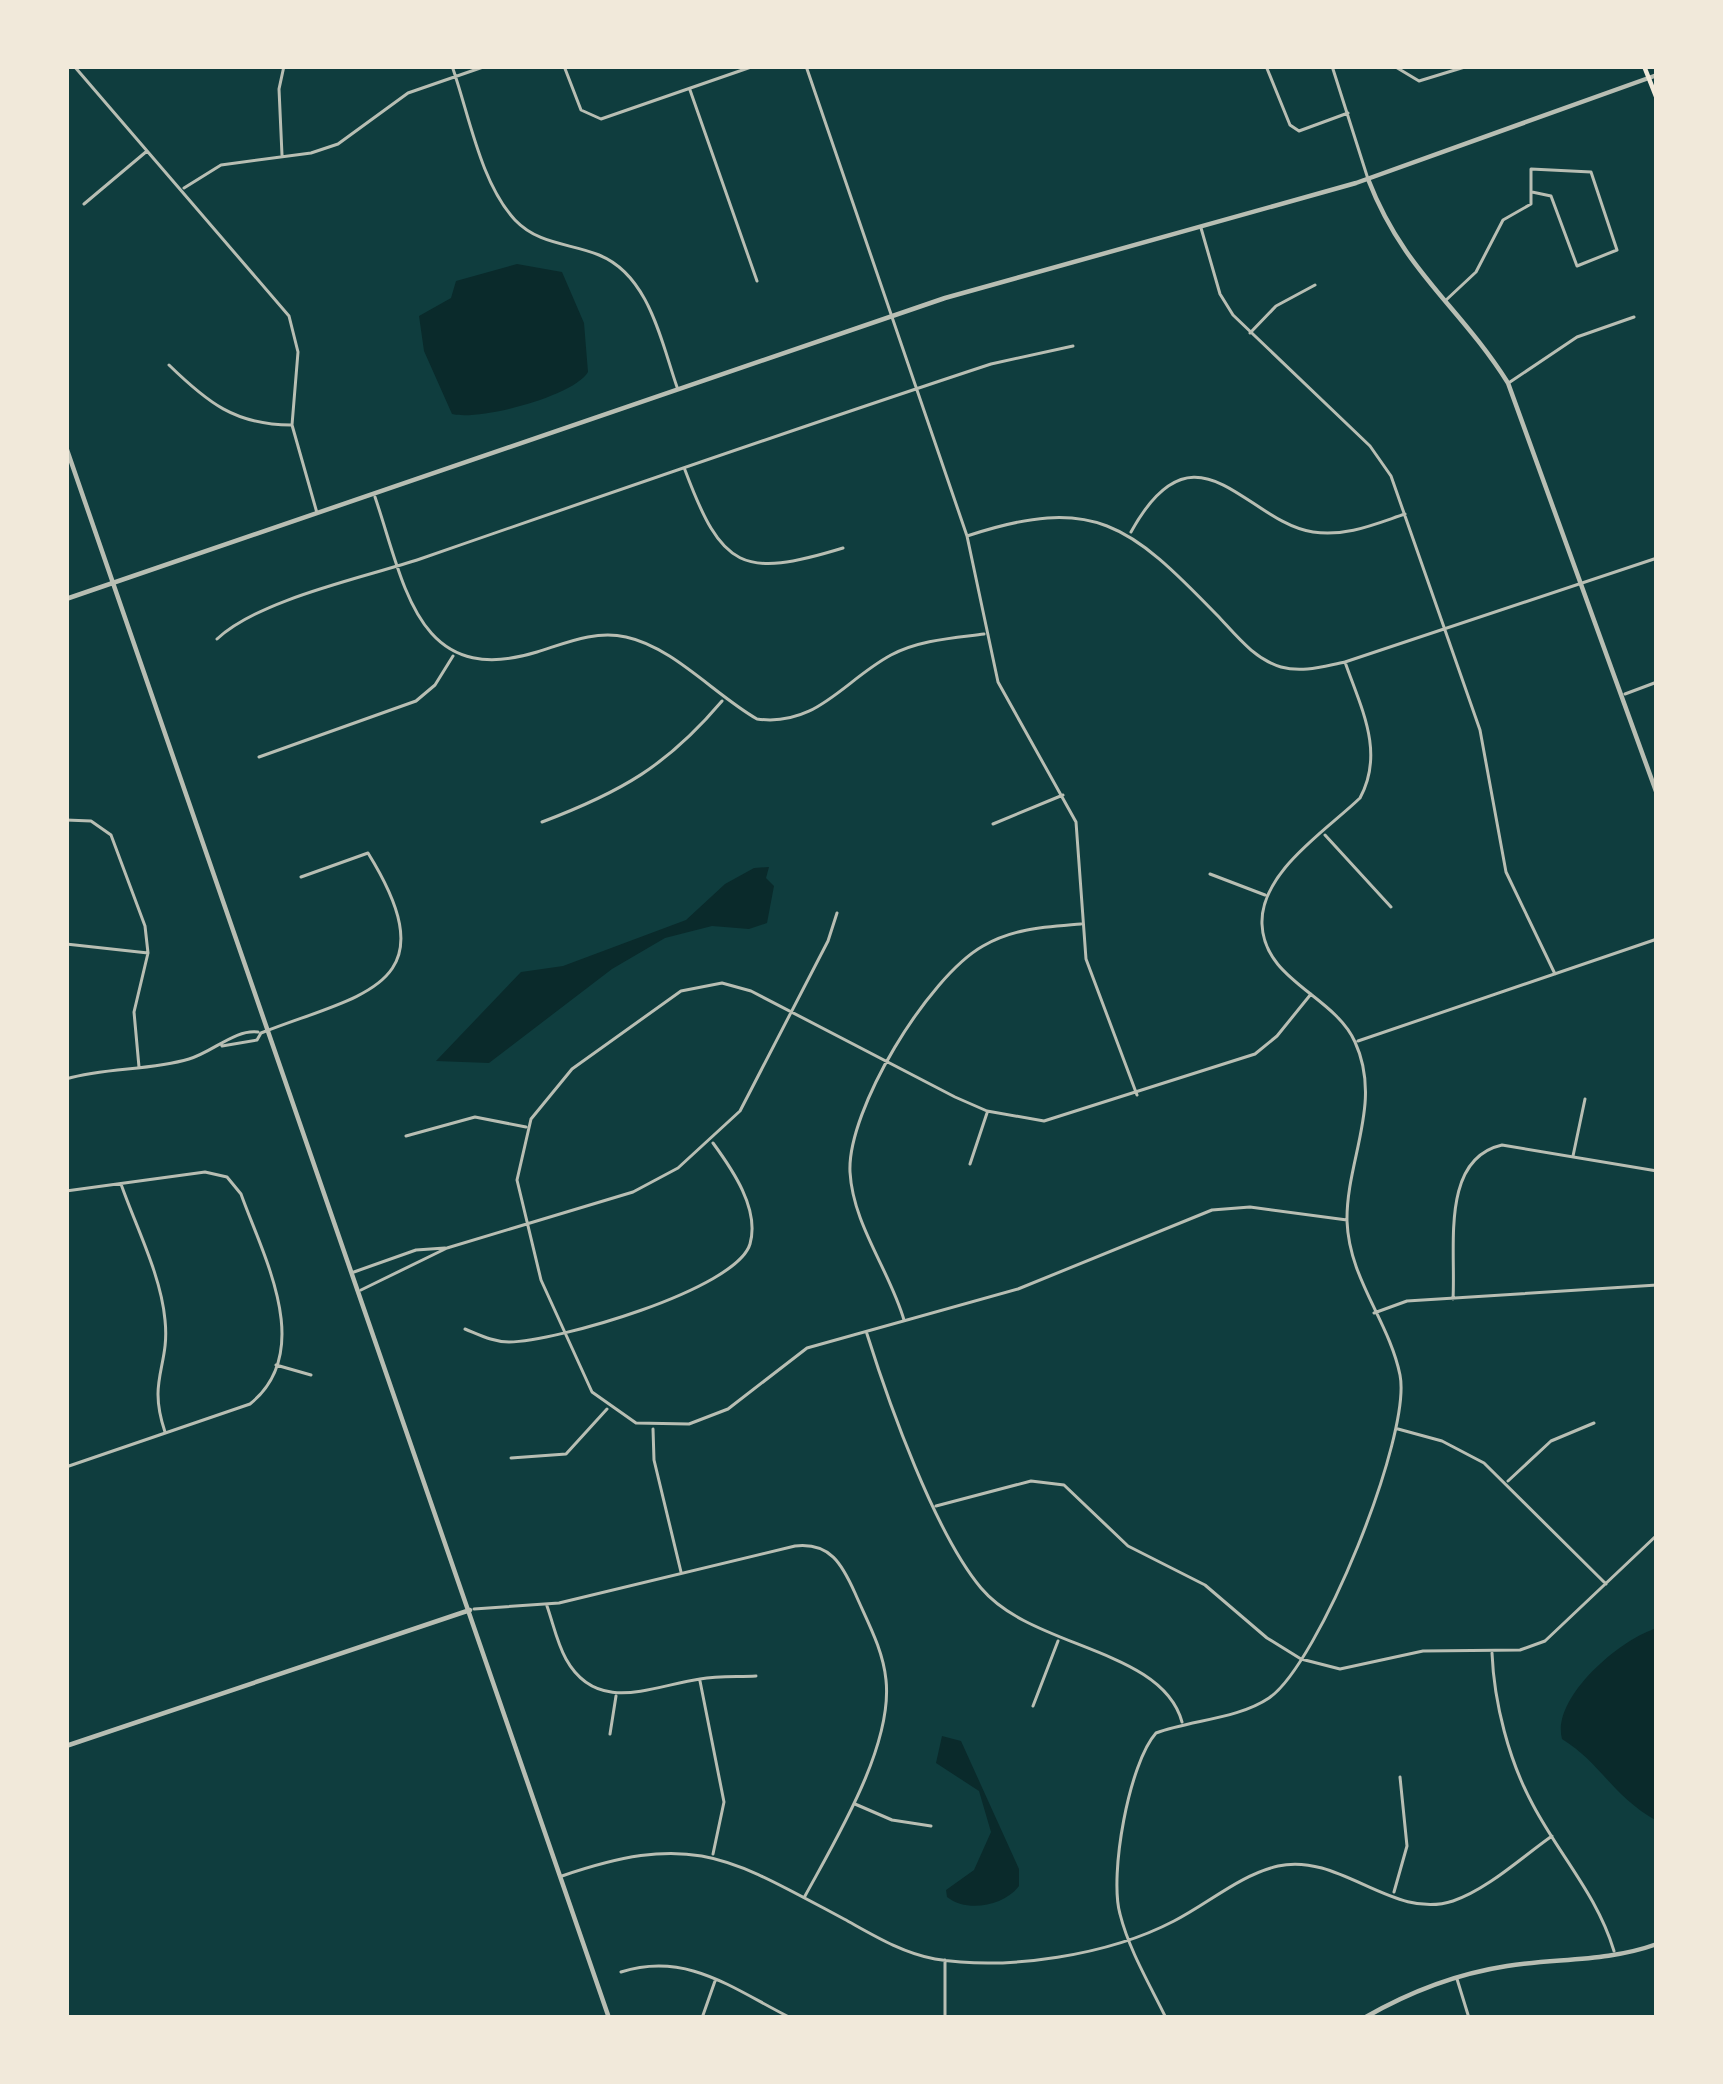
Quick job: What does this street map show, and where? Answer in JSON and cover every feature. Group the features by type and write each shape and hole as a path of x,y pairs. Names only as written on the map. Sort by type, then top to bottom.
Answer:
{"main road":[{"path":"1644,66 1653,77 1657,99"}],"street":[{"path":"74,66 290,316 298,352 292,425 317,512"},
{"path":"283,157 279,89 284,66"},
{"path":"452,66 506,208 536,236 598,254 630,276 647,303 678,389"},
{"path":"183,189 221,165 338,144 390,103 486,66"},
{"path":"564,66 580,110 590,118 754,66"},
{"path":"806,66 967,536 998,682 1064,794 1082,850 1083,924 1095,992 1138,1095"},
{"path":"1266,66 1290,125 1299,131 1348,113"},
{"path":"1332,66 1368,178 1398,247 1481,340 1508,383 1657,794"},
{"path":"1394,66 1407,79 1419,81 1468,66"},
{"path":"66,599 892,316 1368,178 1653,77"},
{"path":"690,88 757,281"},
{"path":"84,204 148,150"},
{"path":"1444,302 1476,272 1503,220 1531,204 1532,170 1592,172 1617,250 1577,266 1551,196 1532,192"},
{"path":"1201,226 1220,294 1250,334 1370,446 1407,513 1480,730 1506,872 1555,974"},
{"path":"1250,334 1276,306 1315,285"},
{"path":"1508,383 1544,364 1577,337 1634,317"},
{"path":"217,639 261,613 684,468 916,389 1073,346"},
{"path":"169,365 227,415 259,425 292,425"},
{"path":"66,447 355,1272 609,2018"},
{"path":"684,468 706,528 740,558 784,566 843,548"},
{"path":"1130,534 1156,496 1197,479 1234,485 1280,520 1316,532 1352,532 1407,513"},
{"path":"374,493 422,624 454,654 502,663 586,637 622,636 657,649 723,700 757,719 797,719 821,708 896,652 986,633"},
{"path":"967,536 1053,515 1093,520 1130,534 1162,558 1263,658 1304,670 1346,662 1657,558"},
{"path":"259,757 416,701 436,685 454,654"},
{"path":"1166,2018 1131,1943 1115,1882 1138,1762 1156,1733 1266,1701 1286,1684 1369,1521 1396,1429 1400,1377 1353,1263 1347,1220 1366,1118 1355,1042 1339,1016 1268,950 1262,923 1267,895 1280,873 1360,798 1373,765 1371,736 1346,662"},
{"path":"1619,695 1657,682"},
{"path":"542,822 647,775 689,740 723,700"},
{"path":"993,824 1064,794"},
{"path":"66,820 91,821 111,835 145,926 148,953 135,1004 139,1066"},
{"path":"1324,833 1391,907"},
{"path":"66,1079 180,1061 257,1040 261,1033 362,998 391,970 400,945 398,918 384,876 368,853 301,877"},
{"path":"1210,874 1267,895"},
{"path":"361,1290 447,1248 641,1189 712,1142 740,1112 837,914"},
{"path":"904,1321 893,1283 862,1224 850,1176 850,1142 927,1001 980,947 1018,929 1083,924"},
{"path":"1355,1042 1657,939"},
{"path":"66,944 148,953"},
{"path":"1311,994 1255,1054 1138,1095 1044,1121 987,1111 731,984 691,987 560,1080 526,1128 517,1180 525,1223 586,1383 608,1408 653,1427 711,1418 794,1355 1018,1288 1212,1210 1250,1207 1347,1220"},
{"path":"222,1046 234,1035 254,1029 261,1033"},
{"path":"1573,1158 1585,1099"},
{"path":"970,1164 987,1111"},
{"path":"406,1136 475,1117 526,1128"},
{"path":"466,1328 507,1342 562,1330 686,1296 744,1254 751,1234 741,1184 712,1142"},
{"path":"1453,1299 1460,1183 1469,1160 1502,1145 1657,1171"},
{"path":"66,1191 210,1172 236,1185 283,1316 267,1387 250,1404 66,1467"},
{"path":"121,1184 165,1314 165,1342 154,1388 166,1434"},
{"path":"355,1272 416,1250 447,1248"},
{"path":"1374,1313 1407,1301 1657,1285"},
{"path":"866,1332 958,1556 983,1591 1018,1620 1155,1678 1176,1699 1183,1724"},
{"path":"275,1365 311,1375"},
{"path":"511,1458 566,1454 581,1444 608,1408"},
{"path":"1506,1483 1551,1441 1594,1423"},
{"path":"653,1427 654,1460 681,1574"},
{"path":"1396,1429 1462,1449 1506,1483 1606,1585"},
{"path":"936,1505 1031,1481 1064,1485 1128,1546 1205,1585 1267,1638 1301,1659 1340,1669 1424,1651 1492,1652 1545,1641 1657,1535"},
{"path":"66,1746 490,1604 547,1605 803,1545 824,1550 841,1564 880,1652 887,1689 882,1725 853,1804 804,1898"},
{"path":"547,1605 574,1672 593,1687 617,1694 699,1679 756,1676"},
{"path":"1033,1706 1059,1640"},
{"path":"1492,1652 1493,1687 1518,1770 1552,1836 1596,1901 1616,1956"},
{"path":"699,1679 724,1802 713,1856"},
{"path":"610,1734 617,1694"},
{"path":"1393,1895 1407,1846 1400,1777"},
{"path":"853,1804 892,1820 931,1826"},
{"path":"560,1876 645,1852 713,1856 900,1949 945,1960 1079,1954 1131,1943 1253,1875 1280,1865 1323,1867 1424,1904 1456,1900 1552,1836"},
{"path":"1364,2018 1456,1977 1505,1966 1616,1956 1657,1944"},
{"path":"945,1960 945,2018"},
{"path":"621,1972 650,1963 678,1964 790,2018"},
{"path":"1456,1977 1469,2018"},
{"path":"702,2018 715,1980"}],"water":[{"path":"517,264 562,272 584,323 588,372 565,390 525,405 483,414 452,414 424,351 419,316 451,298 456,281"},
{"path":"769,867 766,878 774,886 767,923 749,929 712,926 665,938 612,969 489,1063 436,1061 521,972 563,966 686,920 725,884 754,868"},
{"path":"1657,1628 1657,1821 1562,1739 1561,1723 1577,1689 1592,1672 1625,1644"},
{"path":"942,1736 961,1741 1019,1869 1019,1886 995,1902 965,1905 947,1897 946,1890 974,1870 991,1832 979,1791 936,1763"}]}
